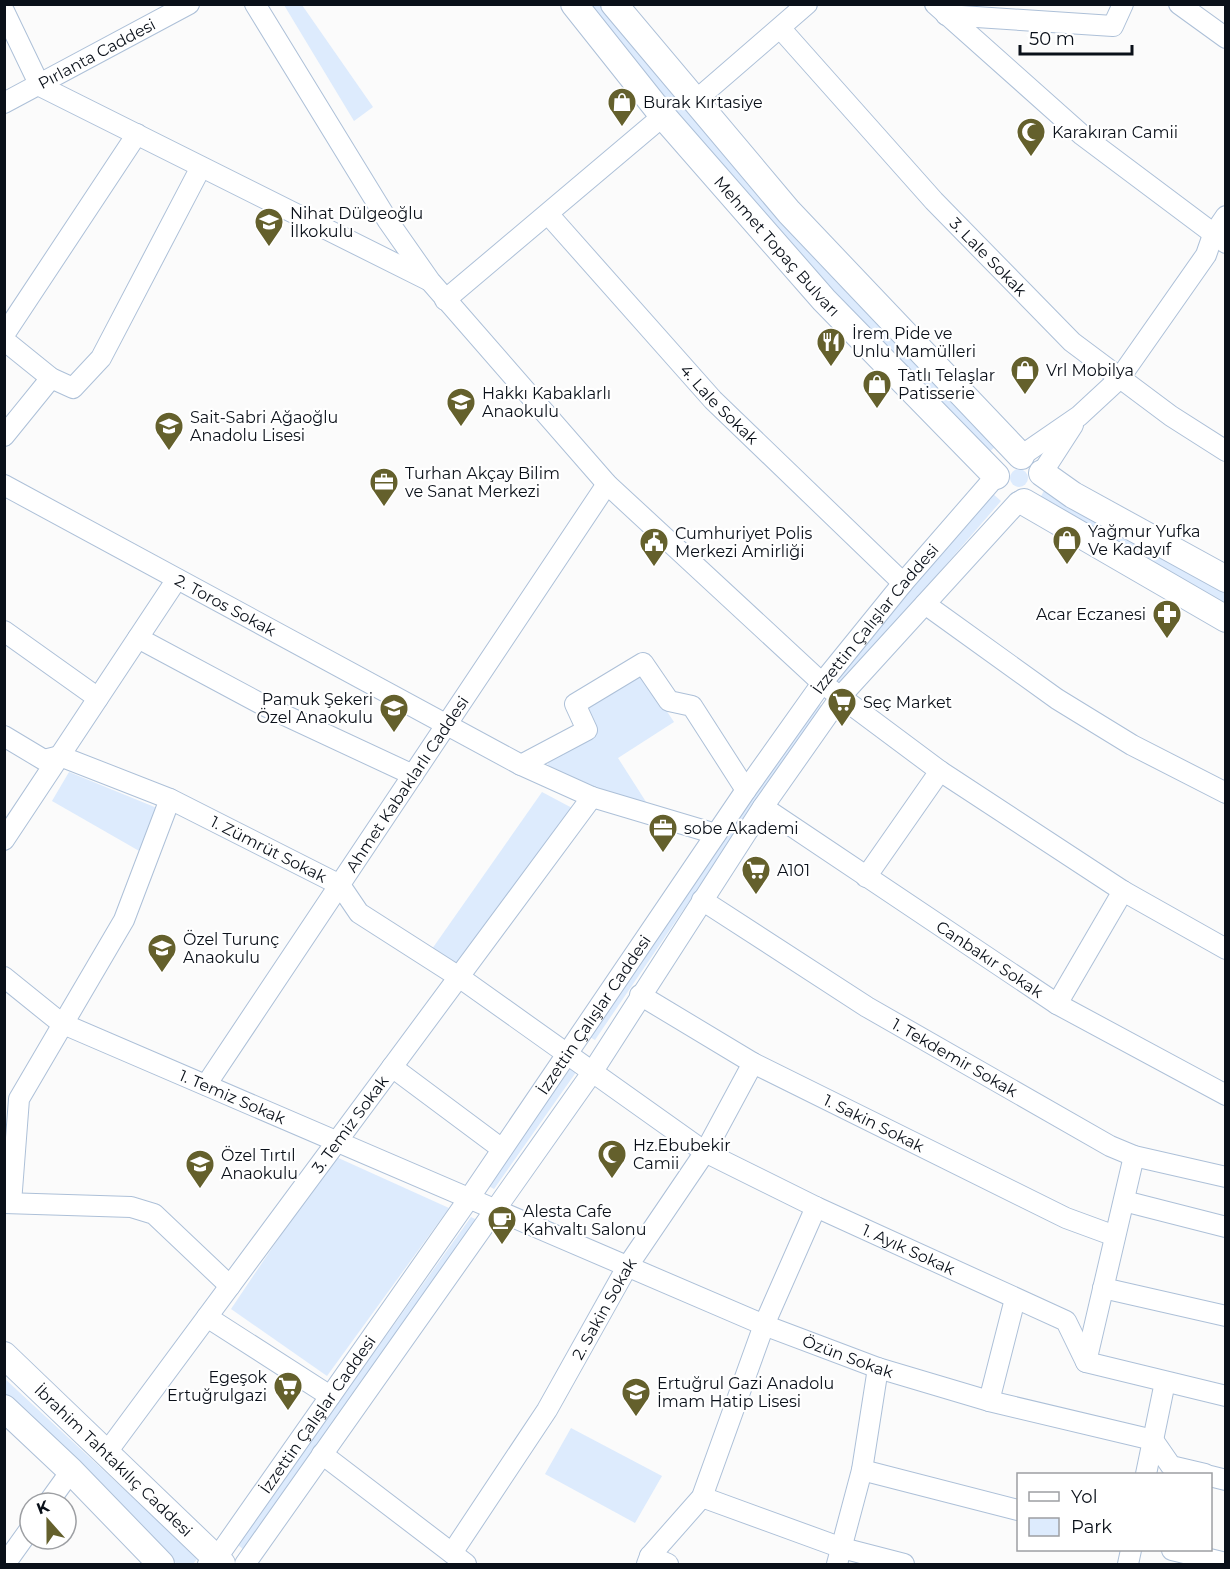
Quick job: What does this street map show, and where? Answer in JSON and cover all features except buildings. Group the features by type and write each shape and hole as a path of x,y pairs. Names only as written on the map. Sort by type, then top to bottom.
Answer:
{"main road":[{"name":"Mehmet Topaç Bulvarı","path":"574,4 663,116 824,300 996,476"},
{"name":"Mehmet Topaç Bulvarı","path":"614,4 789,212 1021,456"},
{"path":"1226,579 1073,495 1042,473 1034,461 1021,456 1004,461 996,476 996,484 1004,497 1021,502 1226,619"},
{"path":"1021,502 1038,493 1042,484 1042,473"},
{"name":"İbrahim Tahtakılıç Caddesi","path":"4,1355 107,1452 216,1563"},
{"path":"4,1408 70,1471 161,1564"}],"street":[{"name":"Pırlanta Caddesi","path":"4,103 40,86 189,4"},
{"path":"255,4 388,220 430,281 607,484 822,683 940,771 1123,891 1226,949"},
{"path":"694,101 781,29 807,4"},
{"path":"941,10 1113,26 1123,4"},
{"path":"1179,4 1226,38"},
{"path":"941,10 1082,135 1219,239"},
{"path":"4,11 40,86 430,281"},
{"name":"3. Lale Sokak","path":"781,29 991,261 1072,342 1171,416 1226,451"},
{"path":"445,300 663,116"},
{"path":"136,134 4,338 51,378 73,388 101,358 201,167"},
{"name":"4. Lale Sokak","path":"548,214 713,400 903,583"},
{"path":"1021,456 1079,416 1119,379 1219,239 1226,216"},
{"path":"358,245 379,240 388,220"},
{"path":"4,436 51,378"},
{"path":"1042,473 1079,416"},
{"name":"İzzettin Çalışlar Caddesi","path":"216,1563 470,1197 746,790 822,683 903,583 996,476"},
{"name":"Ahmet Kabaklarlı Caddesi","path":"206,1085 607,484"},
{"name":"2. Toros Sokak","path":"4,485 521,765 592,797 716,834"},
{"name":"İzzettin Çalışlar Caddesi","path":"246,1564 591,1074 702,900 840,696 1021,502"},
{"path":"6,834 177,579"},
{"path":"925,604 1057,699 1132,745 1226,794"},
{"path":"4,631 98,698"},
{"path":"138,638 265,706 414,775"},
{"path":"521,765 587,730 575,704 643,663 669,701 692,706 746,790"},
{"name":"1. Zümrüt Sokak","path":"4,736 44,760 60,756 170,800 340,885 359,914 459,977 591,1074"},
{"path":"866,877 940,771"},
{"name":"3. Temiz Sokak","path":"107,1452 592,797"},
{"path":"170,800 124,920 61,1023 19,1099 8,1203 131,1207 154,1214 230,1286"},
{"name":"Canbakır Sokak","path":"764,807 1058,1004 1226,1095"},
{"path":"1058,1004 1123,891"},
{"name":"1. Tekdemir Sokak","path":"702,900 867,1008 1110,1146 1134,1156 1226,1177"},
{"name":"1. Temiz Sokak","path":"4,977 61,1023 470,1197 495,1210"},
{"name":"1. Sakin Sokak","path":"640,995 753,1063 1066,1218 1115,1236"},
{"name":"2. Sakin Sokak","path":"459,1559 547,1410 627,1267 705,1152 753,1063"},
{"path":"392,1067 502,1149"},
{"name":"1. Ayık Sokak","path":"591,1074 705,1152 816,1207 1066,1321 1086,1362"},
{"path":"1134,1156 1086,1362 1226,1396"},
{"path":"1124,1201 1226,1227"},
{"path":"668,1564 649,1560 702,1497 764,1325 816,1207"},
{"name":"Özün Sokak","path":"495,1210 764,1325 878,1368 989,1401 1153,1440"},
{"path":"1103,1288 1226,1316"},
{"path":"989,1401 1015,1299"},
{"path":"207,1317 330,1396"},
{"path":"840,1556 862,1470 878,1368"},
{"path":"1146,1473 1165,1382"},
{"path":"1153,1440 1171,1466 1201,1473"},
{"path":"322,1454 459,1559"},
{"path":"862,1470 1017,1510"},
{"path":"56,1491 70,1471"},
{"path":"702,1497 840,1556 904,1564"},
{"path":"5,1564 18,1546"},
{"path":"1176,1551 1226,1563"}],"green space":[{"path":"284,5 302,5 373,107 354,121"},
{"path":"586,5 599,5 646,63 793,230 998,444 986,455 782,233"},
{"path":"1015,469 1023,469 1028,474 1026,485 1015,487 1010,482 1010,474"},
{"path":"1046,487 1225,589 1225,605 1039,500"},
{"path":"992,493 1001,501 841,686 833,680"},
{"path":"642,674 674,722 618,758 648,805 552,772 545,759 596,732 584,708"},
{"path":"815,702 822,706 595,1040 588,1036"},
{"path":"69,772 157,808 141,852 52,801"},
{"path":"542,792 574,809 462,970 432,949"},
{"path":"573,1065 579,1068 494,1189 487,1185"},
{"path":"334,1156 449,1208 327,1376 231,1309"},
{"path":"471,1217 477,1220 244,1550 237,1544"},
{"path":"4,1378 198,1558 193,1564 177,1564 5,1399"},
{"path":"571,1428 662,1476 635,1523 545,1474"}],"place":[{"name":"Burak Kırtasiye","path":"622,128"},
{"name":"Karakıran Camii","path":"1031,158"},
{"name":"Nihat Dülgeoğlu İlkokulu","path":"269,248"},
{"name":"İrem Pide ve Unlu Mamülleri","path":"831,368"},
{"name":"Vrl Mobilya","path":"1025,396"},
{"name":"Tatlı Telaşlar Patisserie","path":"877,410"},
{"name":"Hakkı Kabaklarlı Anaokulu","path":"461,428"},
{"name":"Sait-Sabri Ağaoğlu Anadolu Lisesi","path":"169,452"},
{"name":"Turhan Akçay Bilim ve Sanat Merkezi","path":"384,508"},
{"name":"Yağmur Yufka Ve Kadayıf","path":"1067,566"},
{"name":"Cumhuriyet Polis Merkezi Amirliği","path":"654,568"},
{"name":"Acar Eczanesi","path":"1167,640"},
{"name":"Seç Market","path":"842,728"},
{"name":"Pamuk Şekeri Özel Anaokulu","path":"394,734"},
{"name":"sobe Akademi","path":"663,854"},
{"name":"A101","path":"756,896"},
{"name":"Özel Turunç Anaokulu","path":"162,974"},
{"name":"Hz.Ebubekir Camii","path":"612,1180"},
{"name":"Özel Tırtıl Anaokulu","path":"200,1190"},
{"name":"Alesta Cafe Kahvaltı Salonu","path":"502,1246"},
{"name":"Egeşok Ertuğrulgazi","path":"288,1412"},
{"name":"Ertuğrul Gazi Anadolu İmam Hatip Lisesi","path":"636,1418"}]}
